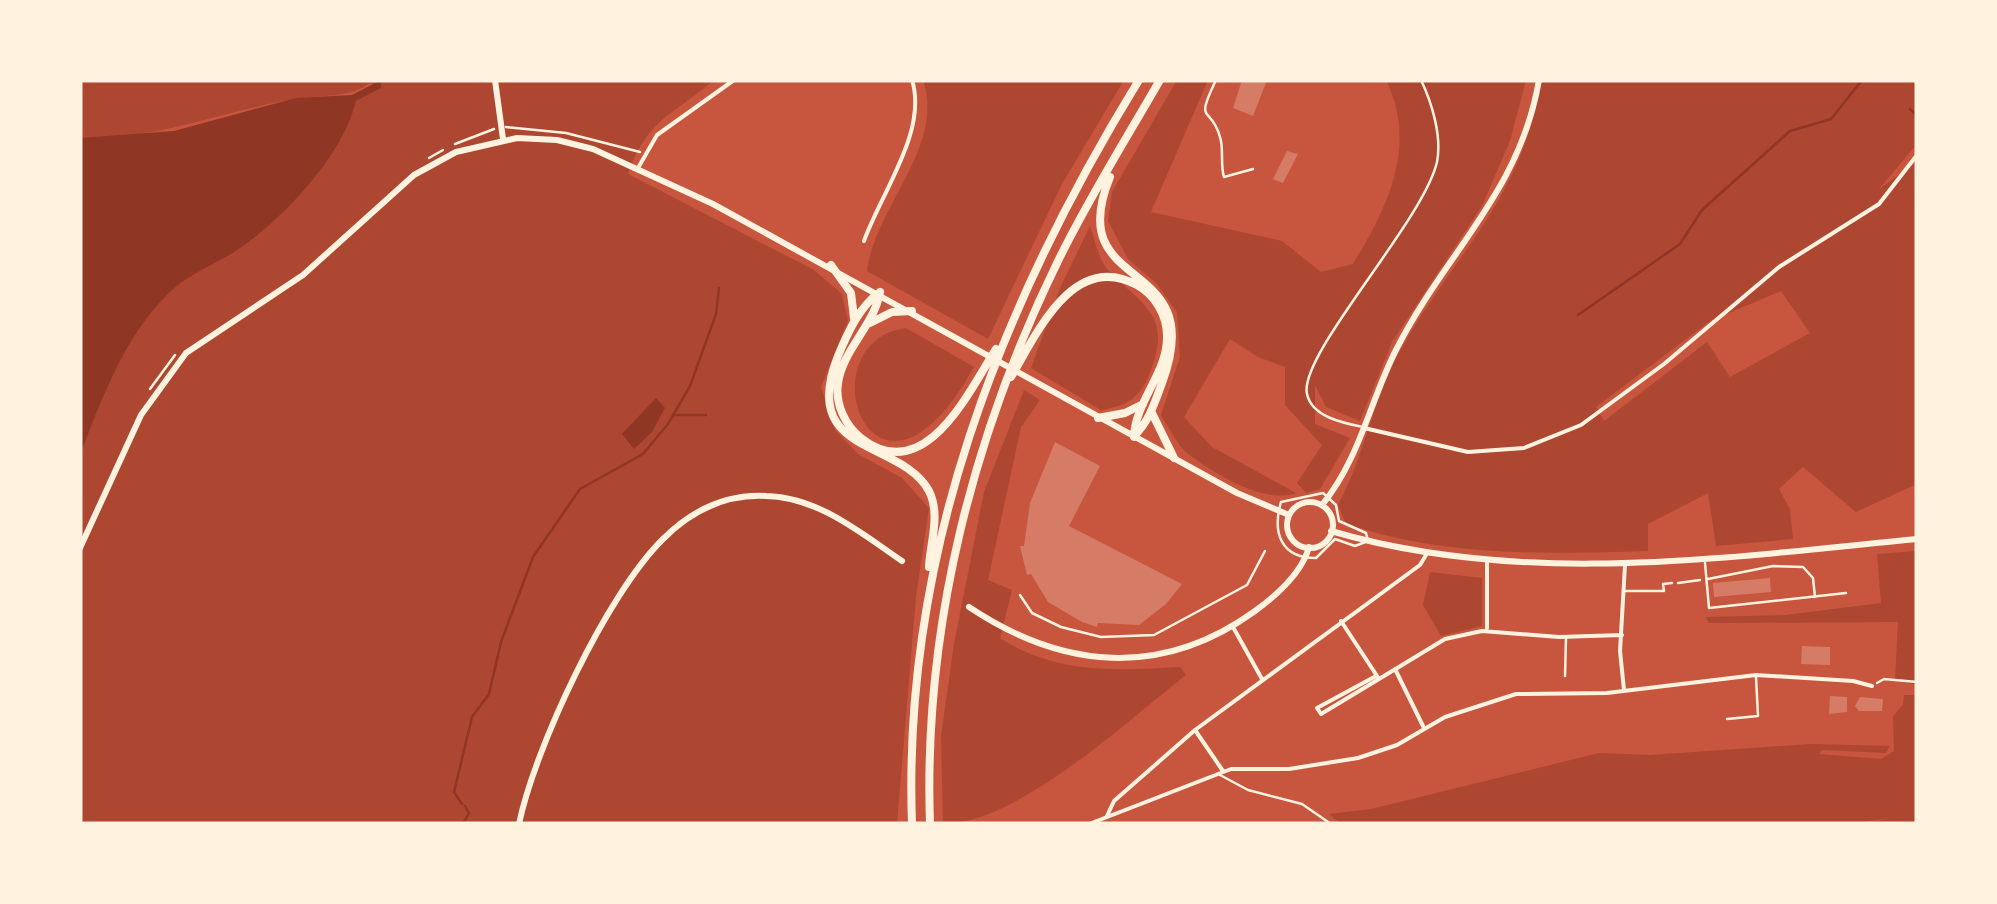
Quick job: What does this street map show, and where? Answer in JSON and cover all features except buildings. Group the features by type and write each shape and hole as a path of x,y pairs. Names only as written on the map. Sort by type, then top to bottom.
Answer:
{"highway":[{"path":"928,590 952,482 990,365 1044,251 1140,80"},
{"path":"930,824 932,705 945,605 968,491 1003,391 1060,256 1160,80"},
{"path":"1123,145 1100,201 1098,223 1110,253 1156,292 1173,326 1170,362 1151,411 1134,436"},
{"path":"830,265 851,294 853,322"},
{"path":"1018,359 1054,308 1072,290 1104,278 1126,281 1154,300 1166,326 1164,359 1143,404 1134,436"},
{"path":"880,292 843,366 838,394 848,425 878,447 911,448 937,435 954,418 990,365"},
{"path":"880,292 853,322 832,374 833,408 854,442 911,471 928,490 934,522 915,696 912,824"},
{"path":"866,325 892,312 912,311"},
{"path":"1098,418 1125,414 1143,404"},
{"path":"1151,411 1174,458"}],"main road":[{"path":"495,80 503,139"},
{"path":"1322,505 1347,470 1398,346 1504,186 1519,154 1538,80"},
{"path":"80,548 141,415 186,353 288,286 414,175 456,152 503,139 571,142 638,168 830,265 1098,418 1289,515"},
{"path":"520,824 548,740 605,622 650,553 691,516 731,498 761,495 797,500 839,518 902,561"},
{"path":"969,607 1022,638 1088,657 1174,651 1233,626 1285,585 1310,547 1322,543 1331,531 1331,517 1322,505 1305,502 1289,515"},
{"path":"1289,515 1290,536 1310,547"},
{"path":"1331,531 1426,555 1487,563 1625,562 1917,539"}],"street":[{"path":"638,168 657,136 734,80"},
{"path":"864,240 912,126 916,105 912,80"},
{"path":"1364,428 1468,452 1524,448 1581,425 1664,364 1780,268 1878,204 1917,155"},
{"path":"1106,817 1114,801 1195,730 1420,566 1426,555"},
{"path":"1624,690 1625,562"},
{"path":"1487,563 1487,630"},
{"path":"1341,622 1378,678"},
{"path":"1233,626 1262,679"},
{"path":"1378,678 1321,714 1317,708 1395,669 1409,663 1445,639 1487,630 1566,637 1622,635"},
{"path":"1395,669 1424,728"},
{"path":"1090,824 1223,771 1336,764 1397,745 1424,728 1516,694 1624,690 1756,676 1853,680 1872,686"},
{"path":"1195,730 1223,771"}],"lane":[{"path":"1364,428 1318,411 1308,400 1306,383 1320,351 1391,251 1433,175 1438,146 1421,80"},
{"path":"1020,594 1032,613 1062,627 1101,638 1154,635 1246,585 1265,551"},
{"path":"1704,557 1709,608 1846,592"},
{"path":"1707,580 1773,566 1803,567 1813,578 1815,597"},
{"path":"1624,591 1664,591 1663,584 1672,583"},
{"path":"1565,676 1566,637"},
{"path":"1727,719 1758,716 1756,676"},
{"path":"1216,774 1248,790 1294,800 1330,824"}],"path":[{"path":"1216,80 1204,104 1206,116 1220,136 1224,177 1252,169"},
{"path":"424,161 489,129 501,128 566,133 631,153 646,153"},
{"path":"147,394 184,347"},
{"path":"1328,497 1336,505 1339,521 1366,533 1368,541"},
{"path":"1672,583 1707,580"},
{"path":"1872,686 1884,679 1917,682"}],"shaded area":[{"path":"80,80 714,80 653,129 628,174 814,270 842,294 848,321 821,387 835,430 858,454 902,478 929,508 916,597 897,824 80,824 80,455 97,412 127,349 152,311 175,288 233,253 289,206 324,165 349,122 356,101 381,88 370,83 343,94 268,104 163,130 80,138"},
{"path":"381,80 381,88 356,101 349,122 324,165 289,206 233,253 175,288 152,311 116,370 80,455 80,138 174,131 296,98 352,95"},
{"path":"923,80 1124,80 1062,184 988,339 867,271 872,247 925,129"},
{"path":"1177,80 1208,80 1151,212 1282,241 1321,272 1353,264 1395,175 1399,128 1386,80 1526,80 1510,141 1482,206 1392,342 1360,421 1326,407 1315,385 1315,424 1350,438 1320,489 1306,493 1297,483 1322,445 1285,405 1285,367 1258,357 1230,339 1184,417 1212,447 1296,493 1269,495 1225,478 1184,450 1161,415 1180,357 1177,312 1156,283 1128,259 1108,221 1112,192"},
{"path":"1541,80 1917,80 1917,144 1879,189 1917,162 1917,484 1856,512 1803,467 1779,489 1790,509 1793,539 1716,546 1708,493 1648,524 1648,551 1458,548 1383,535 1346,524 1338,505 1391,368 1503,191 1532,121","holes":["1781,291 1810,333 1730,377 1707,342 1604,421 1596,407 1710,321"]},
{"path":"1090,226 1105,266 1144,304 1156,325 1158,339 1156,355 1141,390 1125,403 1101,410 1031,368 1060,288"},
{"path":"906,328 974,367 938,418 906,439 881,438 863,421 855,394 859,365 875,341"},
{"path":"1024,390 1040,400 1021,427 988,580 1012,590 1000,638 1021,650 1065,664 1110,669 1180,667 1186,675 1037,789 972,819 943,824 941,736 954,644 984,492"},
{"path":"656,398 665,408 652,432 634,449 622,434"},
{"path":"1917,551 1917,685 1895,680 1898,622 1709,623 1706,617 1785,615 1881,603 1877,554"},
{"path":"1430,572 1482,578 1482,626 1441,636 1423,605"},
{"path":"1904,695 1917,695 1917,824 1864,824 1890,818 1854,824 1341,824 1329,814 1371,809 1599,753 1650,755 1811,744 1890,746 1886,753 1822,750 1819,754 1881,759 1894,751 1893,716 1903,705"}],"waterway":[{"path":"1578,315 1680,244 1702,210 1790,131 1831,119 1862,80"},
{"path":"1910,109 1917,116"},
{"path":"462,804 454,792 472,717 489,694 501,642 533,557 580,489 643,454 668,424 690,386 716,314 719,288"},
{"path":"673,415 706,415"},
{"path":"463,824 469,813 465,806"}]}
